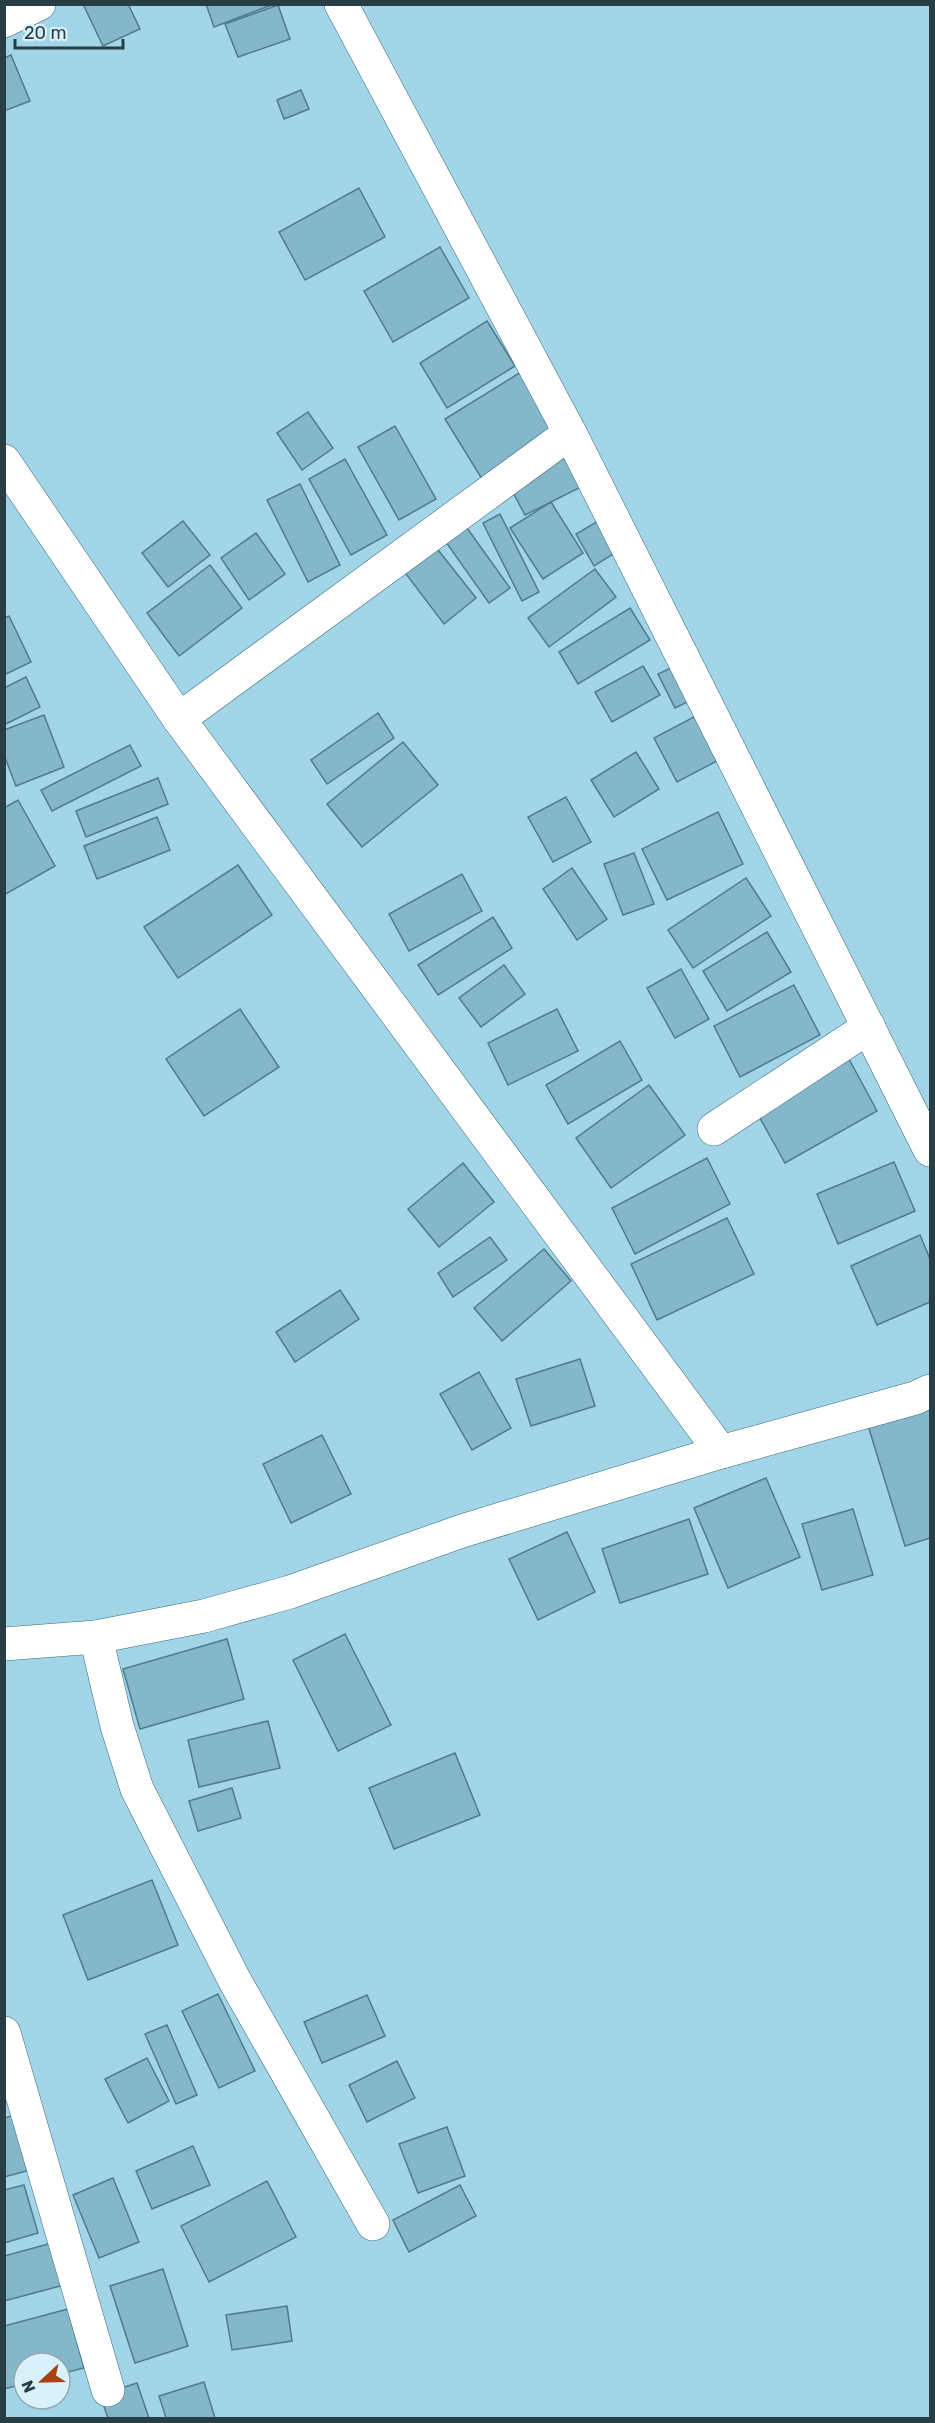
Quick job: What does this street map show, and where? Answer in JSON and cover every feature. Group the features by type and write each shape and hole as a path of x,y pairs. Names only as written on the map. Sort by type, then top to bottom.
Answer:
{"street":[{"path":"4,21 39,4"},
{"path":"340,4 570,433 930,1150"},
{"path":"179,719 570,433"},
{"path":"4,461 179,719 721,1452"},
{"path":"714,1129 869,1027"},
{"path":"4,1644 96,1637 204,1616 290,1592 462,1531 721,1452 915,1398 930,1391"},
{"path":"96,1637 117,1726 137,1789 235,1981 373,2224"},
{"path":"4,2033 108,2390"}],"building":[{"path":"83,4 128,4 140,29 103,46"},
{"path":"206,4 274,4 214,27"},
{"path":"278,5 290,39 238,57 225,24"},
{"path":"11,55 30,101 4,111 4,58"},
{"path":"301,90 309,109 284,119 277,100"},
{"path":"359,188 385,237 305,280 279,232"},
{"path":"440,247 469,298 393,342 364,291"},
{"path":"487,321 515,366 447,408 420,363"},
{"path":"521,372 558,432 482,479 445,419"},
{"path":"308,412 333,448 302,470 277,433"},
{"path":"395,426 436,499 399,520 358,447"},
{"path":"571,453 587,484 525,515 509,485"},
{"path":"345,459 387,535 351,555 309,479"},
{"path":"300,484 340,565 308,582 267,500"},
{"path":"551,502 583,553 543,579 510,528"},
{"path":"500,514 539,592 522,601 483,523"},
{"path":"600,520 618,551 594,566 576,534"},
{"path":"183,521 210,555 168,587 142,553"},
{"path":"462,521 510,588 489,603 441,535"},
{"path":"256,533 285,574 249,600 221,558"},
{"path":"431,541 476,598 444,624 400,566"},
{"path":"210,565 242,608 179,656 147,613"},
{"path":"595,569 616,597 549,647 528,618"},
{"path":"630,608 650,640 578,684 559,652"},
{"path":"9,616 31,662 4,675 4,618"},
{"path":"694,657 710,691 675,708 658,674"},
{"path":"643,666 660,695 612,722 595,692"},
{"path":"26,677 40,707 4,725 4,688"},
{"path":"707,710 730,754 677,782 654,738"},
{"path":"378,713 394,738 327,784 311,760"},
{"path":"44,715 64,767 16,786 4,755 4,730"},
{"path":"403,742 438,785 362,847 327,804"},
{"path":"130,745 141,766 52,811 41,790"},
{"path":"636,752 659,789 614,817 591,780"},
{"path":"158,778 168,804 86,837 76,811"},
{"path":"566,797 591,842 553,862 528,817"},
{"path":"18,800 55,866 4,895 4,808"},
{"path":"718,812 743,864 667,900 642,849"},
{"path":"157,817 170,850 97,879 84,846"},
{"path":"634,853 654,904 623,915 604,864"},
{"path":"238,865 272,915 178,978 144,927"},
{"path":"572,868 607,919 577,940 543,889"},
{"path":"462,874 482,911 409,951 389,914"},
{"path":"746,878 771,916 693,968 668,930"},
{"path":"493,917 512,948 438,995 418,965"},
{"path":"767,932 791,972 727,1011 703,971"},
{"path":"504,965 525,994 481,1027 459,998"},
{"path":"681,969 709,1019 675,1038 647,988"},
{"path":"794,985 820,1035 740,1077 714,1026"},
{"path":"240,1009 279,1067 204,1116 166,1059"},
{"path":"557,1009 578,1051 508,1085 488,1043"},
{"path":"620,1041 642,1080 568,1124 546,1085"},
{"path":"849,1059 877,1111 785,1163 756,1111"},
{"path":"649,1085 685,1135 611,1188 576,1138"},
{"path":"707,1158 730,1204 635,1254 612,1208"},
{"path":"894,1162 915,1211 838,1244 817,1194"},
{"path":"463,1163 494,1202 439,1247 408,1209"},
{"path":"727,1218 754,1274 657,1320 631,1264"},
{"path":"920,1235 930,1259 930,1302 877,1325 851,1266"},
{"path":"490,1237 507,1260 453,1297 438,1273"},
{"path":"544,1249 571,1281 502,1341 474,1308"},
{"path":"340,1290 359,1319 295,1362 276,1332"},
{"path":"580,1359 595,1406 531,1426 516,1379"},
{"path":"479,1372 511,1428 472,1450 440,1394"},
{"path":"930,1398 930,1538 905,1546 866,1419"},
{"path":"322,1435 351,1494 291,1523 263,1464"},
{"path":"766,1478 800,1557 728,1588 694,1508"},
{"path":"853,1509 873,1575 822,1590 802,1524"},
{"path":"689,1519 708,1574 620,1603 602,1549"},
{"path":"567,1532 595,1592 538,1620 509,1559"},
{"path":"345,1634 391,1725 338,1751 293,1660"},
{"path":"227,1639 244,1699 140,1729 123,1669"},
{"path":"268,1721 280,1768 199,1787 188,1740"},
{"path":"455,1753 480,1815 394,1849 369,1788"},
{"path":"232,1788 241,1818 198,1831 189,1801"},
{"path":"152,1880 178,1945 88,1980 63,1915"},
{"path":"218,1994 255,2071 219,2088 182,2011"},
{"path":"367,1995 385,2036 322,2063 304,2022"},
{"path":"167,2025 197,2095 176,2104 145,2034"},
{"path":"147,2058 169,2101 128,2123 105,2079"},
{"path":"397,2061 415,2098 367,2122 349,2085"},
{"path":"19,2114 34,2169 4,2177 4,2118"},
{"path":"447,2127 465,2176 418,2193 399,2144"},
{"path":"193,2146 210,2185 152,2209 136,2171"},
{"path":"113,2178 139,2242 99,2258 73,2195"},
{"path":"267,2181 296,2237 209,2282 181,2226"},
{"path":"24,2185 38,2233 4,2243 4,2190"},
{"path":"460,2185 476,2216 409,2252 393,2220"},
{"path":"52,2243 64,2285 4,2301 4,2256"},
{"path":"163,2269 188,2346 135,2363 110,2286"},
{"path":"287,2306 292,2341 232,2350 226,2315"},
{"path":"68,2309 84,2368 72,2371 72,2351 12,2351 12,2387 4,2389 4,2326"},
{"path":"204,2382 215,2418 166,2418 159,2396"},
{"path":"137,2383 149,2418 108,2418 100,2395"}]}
